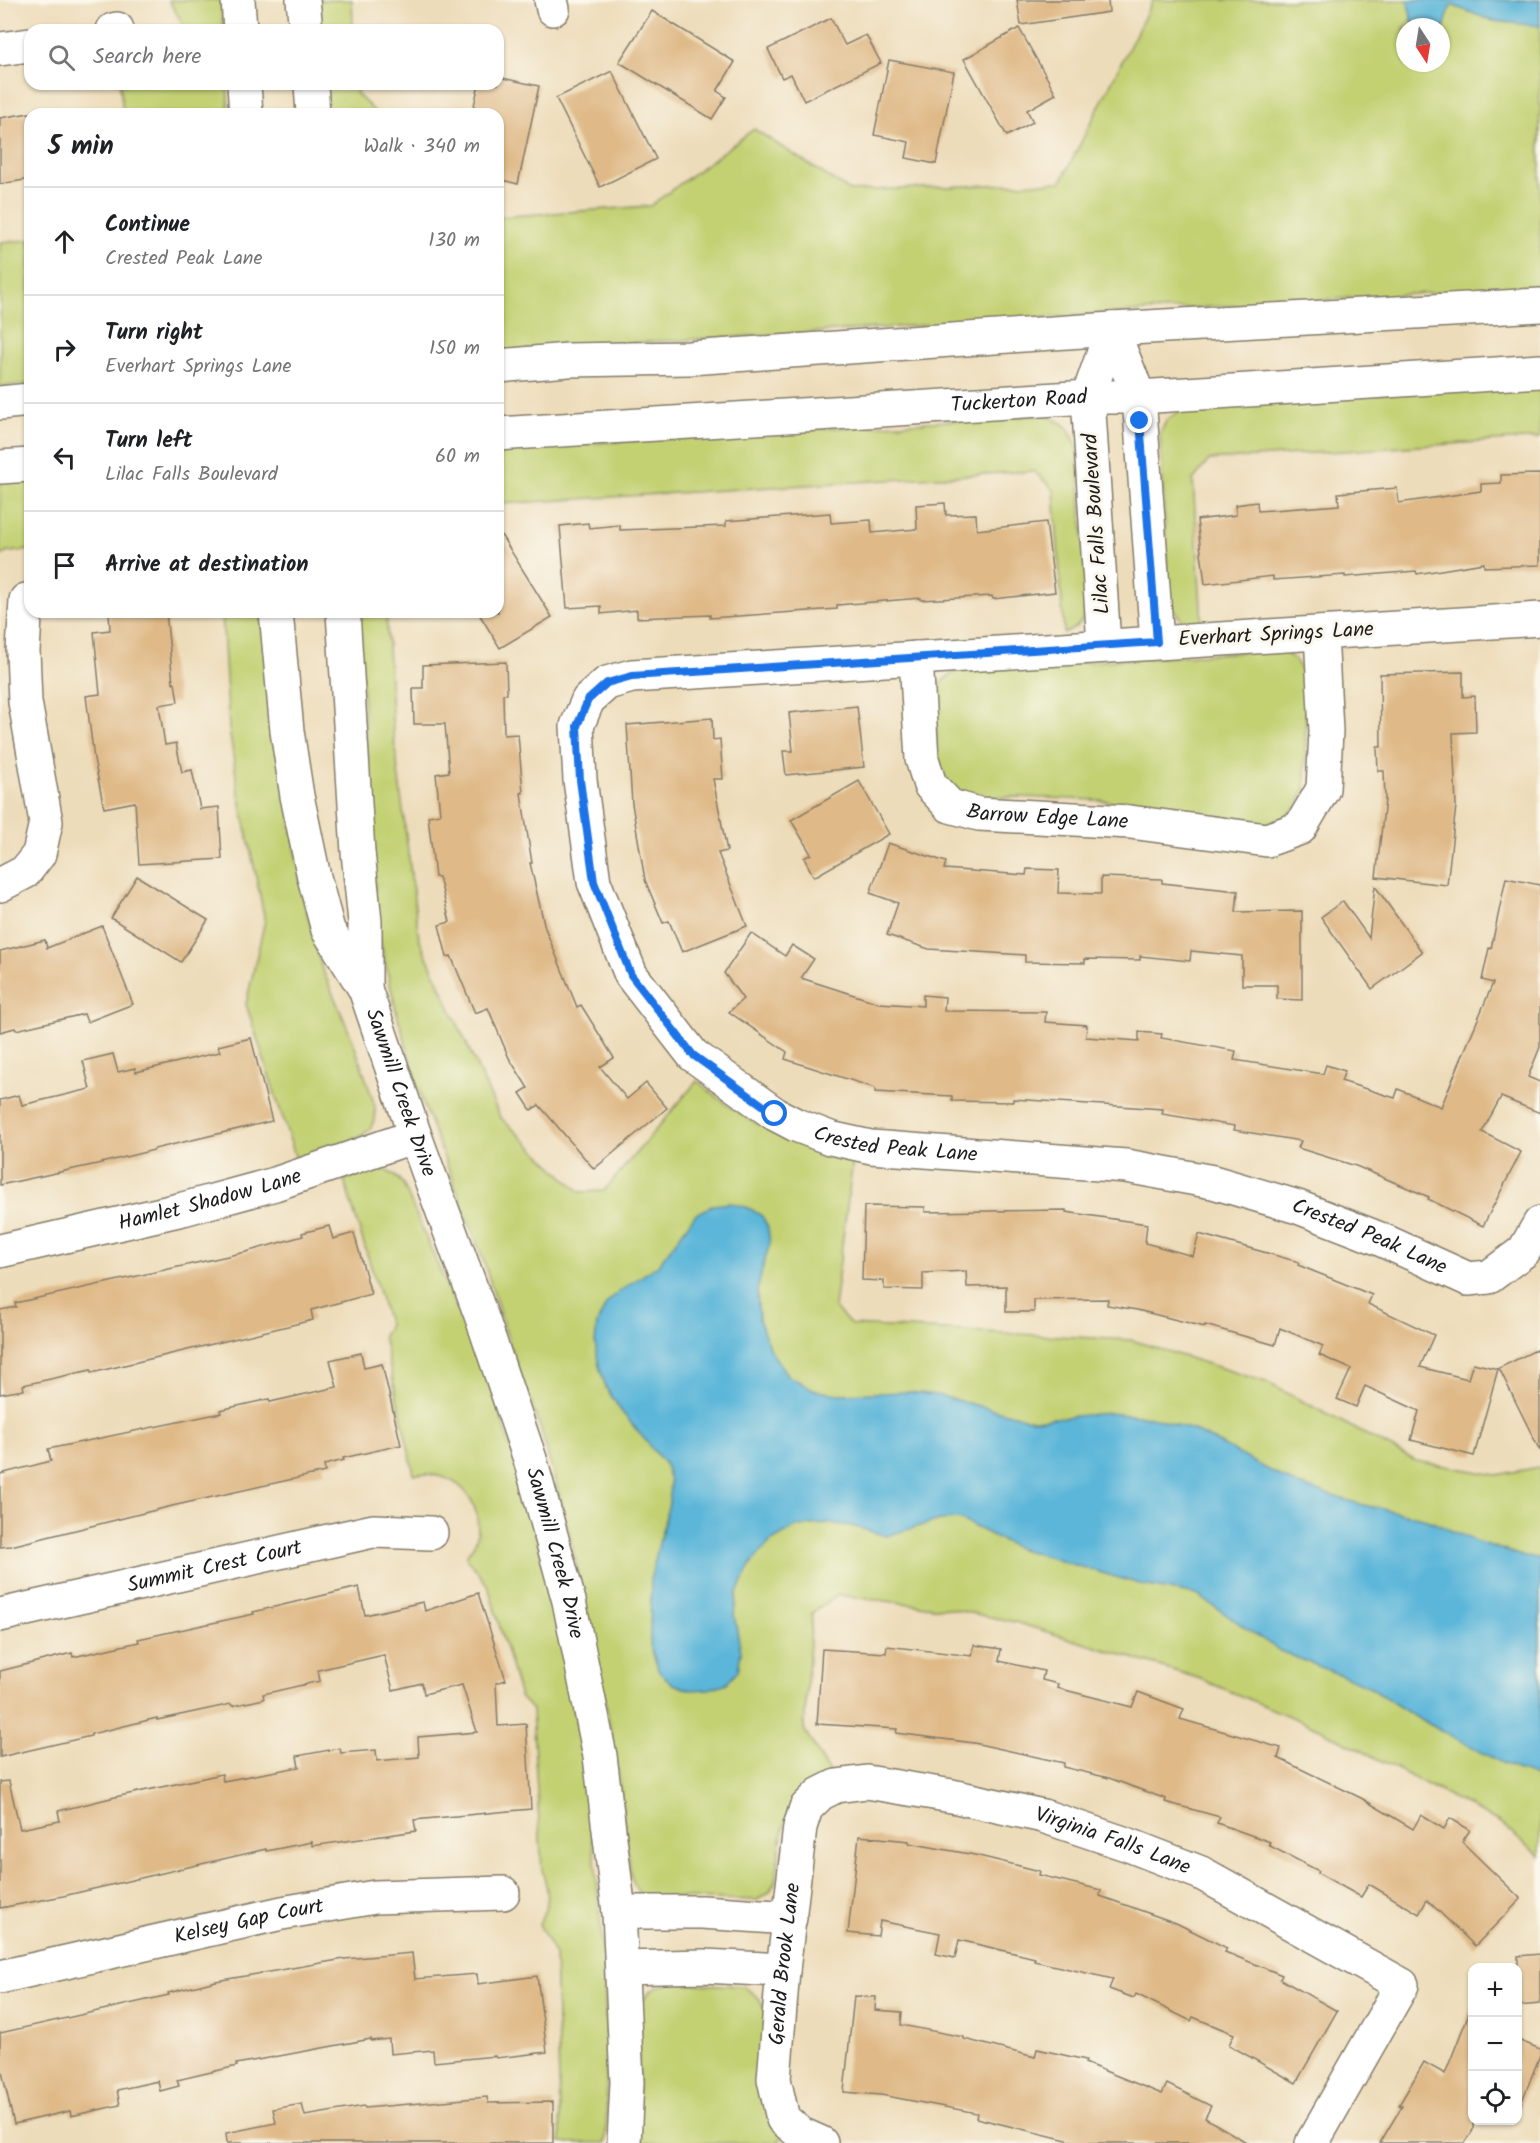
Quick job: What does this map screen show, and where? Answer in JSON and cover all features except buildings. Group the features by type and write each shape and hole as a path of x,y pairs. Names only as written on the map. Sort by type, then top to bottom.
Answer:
{"street":[{"path":"238,0 240,24"},
{"path":"303,0 305,24"},
{"path":"0,49 24,46"},
{"path":"244,90 246,108"},
{"path":"311,90 313,108"},
{"path":"504,365 568,360 689,358 1112,329 1540,305"},
{"path":"1112,329 1138,397 1157,642"},
{"name":"Lilac Falls Boulevard","path":"1104,645 1088,397 1112,329"},
{"name":"Tuckerton Road","path":"504,434 1540,371"},
{"path":"0,403 24,401"},
{"path":"0,467 24,465"},
{"path":"0,885 25,872 39,854 46,822 26,702 23,651 25,618"},
{"name":"Sawmill Creek Drive","path":"277,618 287,731 297,796 328,930 365,989 530,1459 569,1601 600,1756 619,1912 627,2082 624,2143"},
{"name":"Sawmill Creek Drive","path":"343,618 358,852 365,922 365,989"},
{"name":"Everhart Springs Lane","path":"588,700 607,683 632,676 1540,619"},
{"name":"Barrow Edge Lane","path":"916,658 922,759 930,784 950,806 979,814 1130,822 1267,840 1300,828 1323,789 1326,731 1321,633"},
{"name":"Crested Peak Lane","path":"588,700 577,726 580,780 594,882 631,975 693,1055 775,1114 830,1138 871,1147 1126,1166 1213,1182 1298,1207 1380,1239 1468,1279 1489,1277 1524,1251 1540,1223"},
{"name":"Hamlet Shadow Lane","path":"0,1251 183,1209 275,1184 415,1136"},
{"name":"Summit Crest Court","path":"0,1615 373,1531 431,1533"},
{"name":"Virginia Falls Lane","path":"806,1808 820,1794 836,1786 867,1782 952,1796 1043,1816 1201,1873 1402,1985 1312,2143"},
{"name":"Gerald Brook Lane","path":"806,1808 800,1827 783,1970 774,2079 783,2119 801,2134 821,2143"},
{"name":"Kelsey Gap Court","path":"0,1977 282,1913 375,1896 503,1893"},
{"path":"619,1912 702,1912 790,1918"},
{"path":"622,1968 704,1966 783,1970"}],"green space":[{"path":"169,0 221,0 223,24 182,23"},
{"path":"318,0 352,0 353,24 320,24"},
{"path":"1153,0 1540,0 1540,286 504,352 504,217 650,206 754,129 850,191 1061,182"},
{"path":"121,90 227,90 229,108 122,108"},
{"path":"324,90 357,90 357,94 371,108 326,108"},
{"path":"24,240 24,384 0,386 0,242"},
{"path":"1540,384 1540,438 1209,460 1193,480 1202,623 1185,621 1175,611 1169,600 1160,433 1167,420 1186,406"},
{"path":"1044,415 1065,426 1077,446 1088,608 1079,624 1064,633 1054,490 1034,471 504,504 504,449"},
{"path":"24,479 24,551 8,552 0,556 0,481"},
{"path":"222,618 262,618 302,894 321,966 353,1041 375,1106 375,1119 370,1129 357,1139 296,1159 246,1004 265,920 238,789 229,728"},
{"path":"358,618 386,618 393,731 419,939 500,1117 580,1192 604,1191 697,1081 744,1116 774,1132 853,1160 834,1307 851,1325 1131,1340 1266,1382 1416,1461 1497,1475 1540,1467 1540,1856 1499,1822 1320,1729 1198,1678 1015,1622 951,1609 838,1595 812,1613 804,1729 829,1772 788,1812 782,1833 775,1882 769,1893 757,1900 645,1897 638,1892 631,1877 618,1772 600,1671 569,1531 541,1430 510,1345 483,1259 423,1103 396,1010 377,927"},
{"path":"1278,650 1289,655 1296,662 1306,682 1305,787 1298,806 1283,818 1264,825 1098,800 972,798 951,788 943,774 937,754 934,695 944,680 960,670"},
{"path":"375,1168 390,1173 403,1184 488,1380 523,1489 547,1581 567,1673 583,1766 595,1860 603,1954 606,2143 561,2143 555,1955 539,1924 547,1903 547,1892 542,1870 532,1710 520,1697 488,1586 466,1556 478,1533 477,1515 472,1502 460,1487 444,1477 414,1474 383,1336 389,1325 344,1180"},
{"path":"670,1983 743,1986 759,1998 765,2011 782,2138 776,2143 638,2143 639,2008 651,1991"}],"water":[{"path":"1407,0 1540,0 1540,26 1493,21 1451,5 1447,18 1412,18"},
{"path":"731,1203 749,1208 762,1216 768,1228 770,1244 757,1292 759,1319 770,1350 788,1376 817,1391 839,1394 910,1392 937,1395 1033,1420 1108,1413 1151,1417 1196,1431 1295,1484 1359,1504 1423,1518 1475,1541 1525,1557 1540,1558 1540,1777 1504,1764 1412,1715 1366,1685 1280,1651 1197,1595 1143,1585 1017,1548 959,1519 940,1520 886,1536 852,1526 827,1523 796,1527 770,1542 750,1565 737,1593 734,1615 741,1652 738,1671 727,1683 709,1689 690,1690 673,1684 659,1672 650,1645 651,1576 669,1503 670,1481 665,1464 621,1411 606,1388 595,1343 597,1323 607,1303 620,1291 658,1265 695,1215 713,1205"}],"route":[{"path":"775,1114 693,1055 631,975 594,882 580,780 577,726 588,700 607,683 632,676 1157,642 1140,421"}]}
